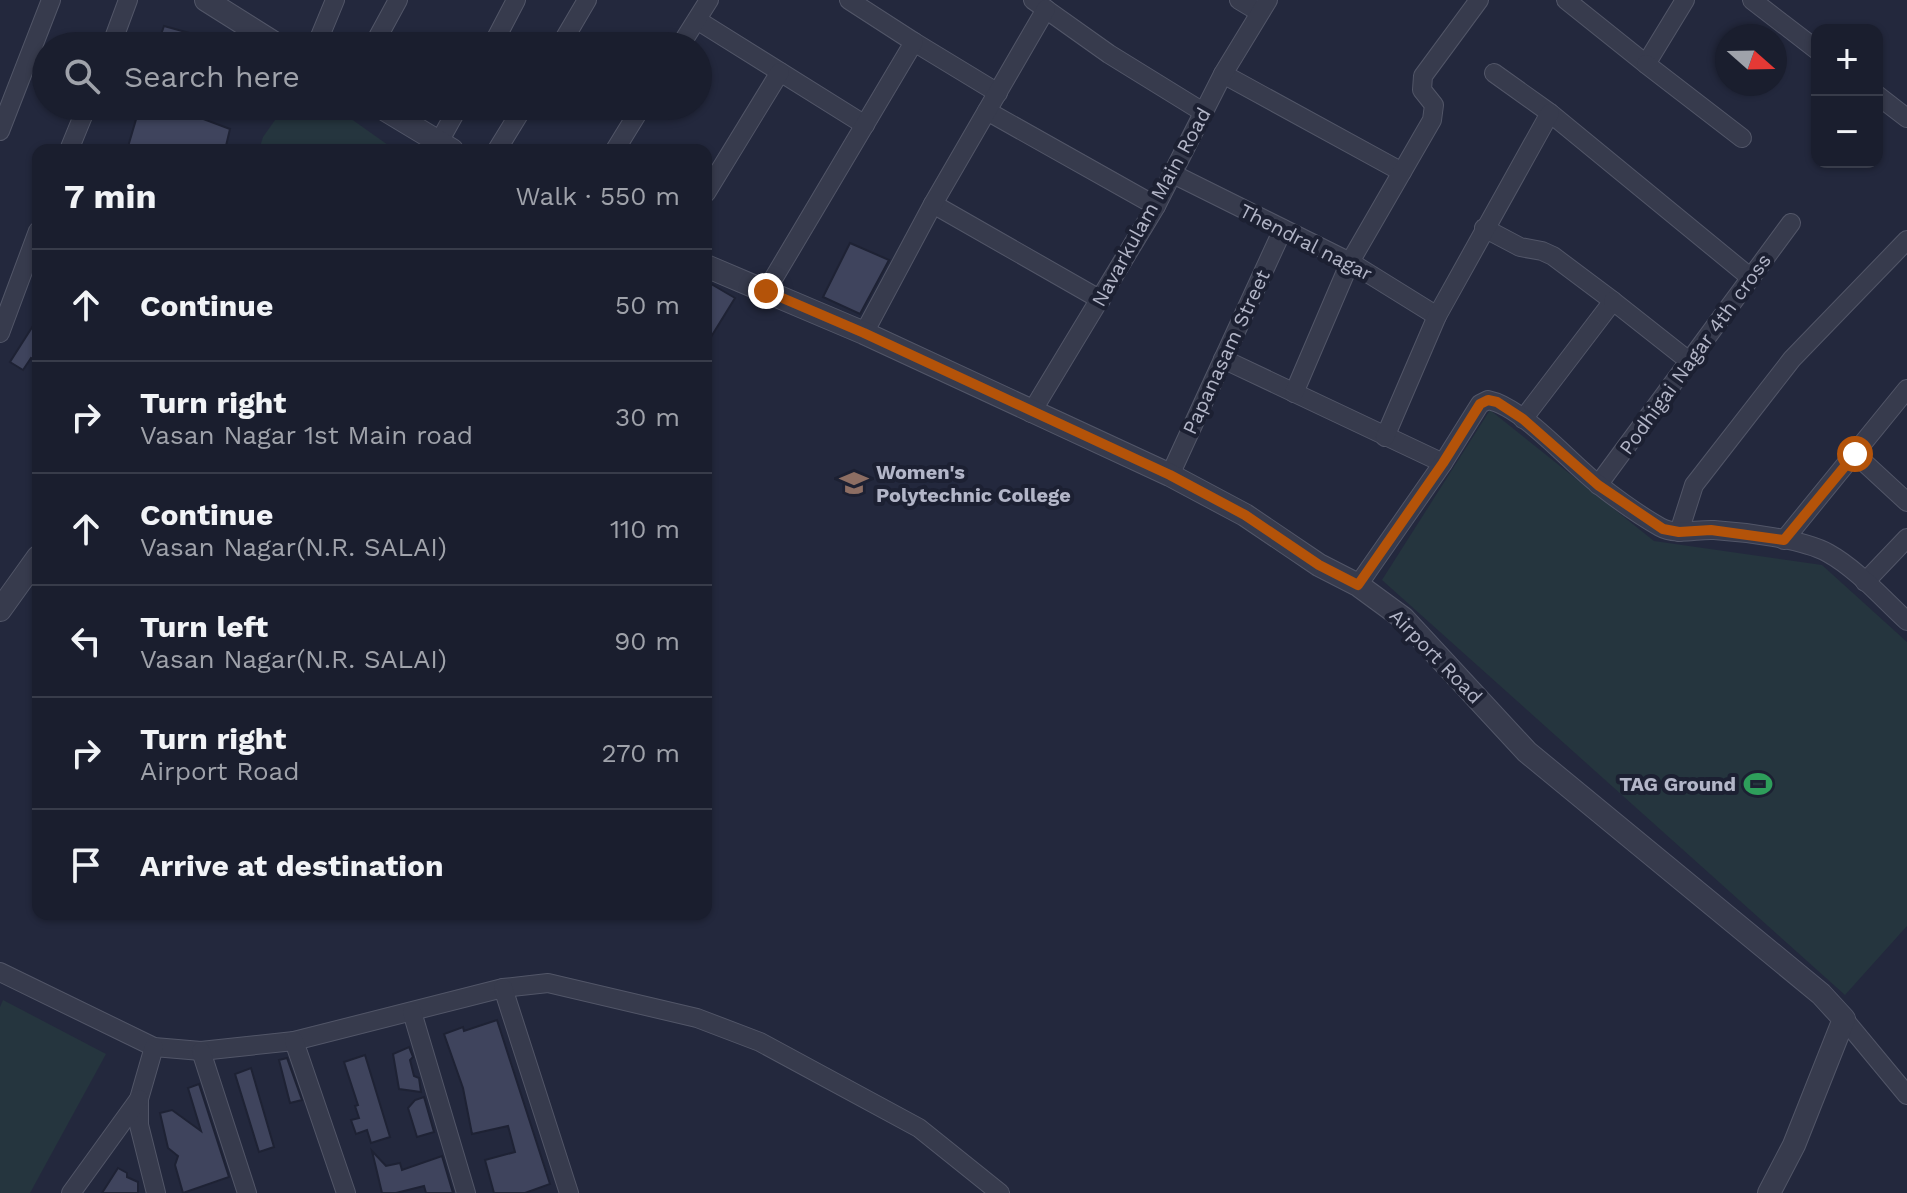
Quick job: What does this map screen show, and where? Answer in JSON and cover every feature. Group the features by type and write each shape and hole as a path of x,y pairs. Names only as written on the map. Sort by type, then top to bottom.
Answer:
{"street":[{"path":"39,32 51,0"},
{"path":"116,32 128,0"},
{"path":"322,32 335,0"},
{"path":"381,32 398,0"},
{"path":"499,32 516,0"},
{"path":"568,32 587,0"},
{"path":"689,32 709,0"},
{"path":"849,0 998,93"},
{"path":"1239,0 1264,6"},
{"path":"1566,0 1742,138"},
{"path":"1646,64 1685,0"},
{"path":"1752,0 1811,45"},
{"path":"1294,393 1350,262 1432,120 1434,105 1422,90 1423,76 1477,1"},
{"path":"216,3 258,32"},
{"path":"864,333 933,204 998,93 1040,4 1109,54 1203,112"},
{"name":"Navarkulam Main Road","path":"1031,413 1156,206 1223,74 1264,6"},
{"path":"697,20 865,125"},
{"path":"766,291 914,42"},
{"path":"0,131 32,49"},
{"path":"712,183 780,72"},
{"path":"1494,73 1550,113 1751,278"},
{"path":"1223,74 1402,172"},
{"path":"1878,96 1907,118"},
{"path":"987,111 1156,206"},
{"path":"1385,437 1437,316 1550,113"},
{"path":"71,144 81,120"},
{"path":"402,120 443,144"},
{"path":"447,144 454,120"},
{"path":"501,144 515,120"},
{"path":"619,144 633,120"},
{"name":"Thendral nagar","path":"1173,174 1350,262 1437,316"},
{"path":"933,204 1101,300"},
{"name":"Podhigai Nagar 4th cross","path":"1598,485 1791,223"},
{"path":"1484,228 1520,247 1553,256 1689,361"},
{"name":"Papanasam Street","path":"1170,475 1283,229"},
{"path":"1679,532 1694,485 1792,359 1907,240"},
{"path":"0,333 32,247"},
{"name":"Airport Road","path":"712,268 864,333 1170,475 1245,515 1319,565 1358,585 1403,618 1527,752 1821,994 1844,1019"},
{"path":"1523,419 1613,301"},
{"path":"1223,359 1443,463"},
{"path":"1784,540 1907,389"},
{"path":"1358,585 1480,404 1488,400 1497,402 1523,419 1598,485 1663,529 1679,532 1711,530 1784,540 1828,553 1907,621"},
{"path":"1855,454 1907,502"},
{"path":"1865,582 1907,538"},
{"path":"0,610 32,565"},
{"path":"0,972 154,1047 201,1051 294,1041 503,988 548,983 697,1018 760,1042 919,1128 1000,1193"},
{"path":"503,988 569,1193"},
{"path":"412,1012 466,1193"},
{"path":"1769,1193 1794,1145 1844,1019 1907,1095"},
{"path":"294,1041 346,1193"},
{"path":"154,1047 139,1099 139,1125 156,1193"},
{"path":"201,1051 247,1193"},
{"path":"71,1193 139,1099"}],"shaded area":[{"path":"275,120 353,120 387,144 261,144"},
{"name":"TAG Ground","path":"1490,410 1654,541 1822,565 1907,642 1907,926 1845,995 1382,580"},
{"path":"3,1000 106,1054 30,1193 0,1193 0,1007"}],"building":[{"path":"164,26 186,32 162,32"},
{"path":"136,120 206,120 230,129 226,144 129,144"},
{"path":"850,243 889,260 860,314 823,297"},
{"path":"712,285 735,298 712,335"},
{"path":"32,327 32,358 23,370 10,362"},
{"path":"497,1020 550,1184 525,1193 494,1193 485,1160 515,1152 508,1126 472,1134 463,1088 444,1034"},
{"path":"409,1047 414,1076 419,1078 421,1092 399,1089 393,1054"},
{"path":"365,1055 390,1137 371,1143 367,1130 356,1134 351,1120 359,1118 355,1106 358,1105 344,1062"},
{"path":"287,1058 302,1100 290,1103 279,1060"},
{"path":"251,1068 274,1147 259,1152 235,1074"},
{"path":"199,1084 229,1177 183,1193 175,1165 178,1156 168,1148 160,1113 172,1110 201,1131 188,1088"},
{"path":"424,1097 434,1132 417,1137 408,1108 415,1100"},
{"path":"372,1151 386,1166 400,1163 402,1170 442,1156 453,1193 426,1193 424,1186 382,1193"},
{"path":"118,1168 138,1182 138,1193 102,1193"}],"place":[{"name":"Women's Polytechnic College","path":"854,483"},
{"name":"TAG Ground","path":"1758,784"}],"route":[{"path":"766,291 1170,475 1245,515 1319,565 1358,585 1480,404 1488,400 1497,402 1523,419 1598,485 1663,529 1679,532 1711,530 1784,540 1855,454"}]}
